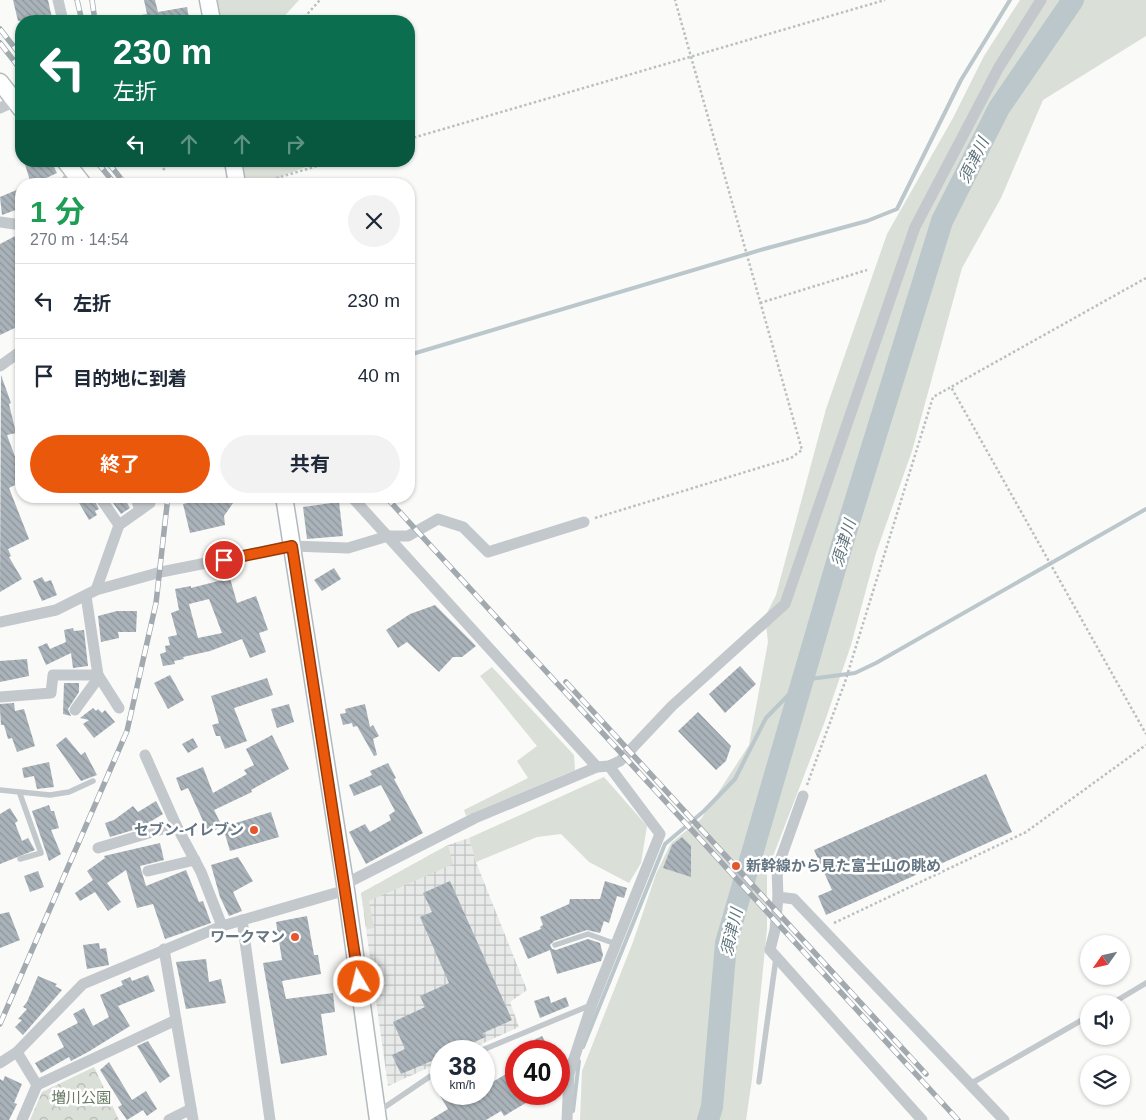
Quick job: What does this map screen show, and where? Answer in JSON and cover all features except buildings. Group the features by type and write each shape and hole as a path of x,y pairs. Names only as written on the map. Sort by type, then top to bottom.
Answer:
{"street":[{"path":"58,0 62,15"},
{"path":"208,0 211,15"},
{"path":"0,1063 17,1052 83,984 164,948 222,926 345,887 474,818 597,767 609,766 620,761 672,706 785,604 915,227 999,67 1041,0"},
{"path":"0,82 15,101"},
{"path":"0,108 15,106"},
{"path":"0,222 15,224"},
{"path":"0,366 15,355"},
{"path":"104,503 119,525"},
{"path":"138,503 140,510"},
{"path":"119,708 99,676 91,593 119,525 150,503"},
{"path":"285,503 345,887 378,1116"},
{"path":"357,503 597,767"},
{"path":"0,622 56,610 91,593 161,572 292,546 348,548 388,536 408,536 438,519 463,527 488,552 584,522"},
{"path":"0,697 51,693 53,675 99,676"},
{"path":"76,710 99,676"},
{"path":"145,755 176,825 201,872 222,926"},
{"path":"567,1120 569,1074 592,1004 660,834 609,766"},
{"path":"803,796 777,868 778,896 775,930 770,950 922,1120"},
{"path":"98,848 176,825"},
{"path":"148,871 194,860"},
{"path":"778,896 794,899 1004,1120"},
{"path":"242,920 270,1120"},
{"path":"164,948 192,1115 169,1120"},
{"path":"22,1120 36,1086 176,1020"},
{"path":"17,1052 36,1086"}],"lane":[{"path":"0,790 20,794 50,795 69,792 93,781"},
{"path":"20,794 41,853 20,859"},
{"path":"555,945 588,934 616,944"},
{"path":"759,1082 776,958"},
{"path":"1127,995 1146,984"},
{"path":"495,1045 592,1004"},
{"path":"970,1084 1080,1021"},
{"path":"378,1116 430,1077"}],"path":[{"path":"306,15 320,0"},
{"path":"584,522 791,458 802,450 693,56 675,0"},
{"path":"415,137 885,0"},
{"path":"163,170 166,167"},
{"path":"277,178 314,167"},
{"path":"760,303 867,270"},
{"path":"803,796 845,682 933,397 1146,278"},
{"path":"951,387 1146,734"},
{"path":"822,929 1026,832 1146,745"}],"shaded area":[{"path":"469,838 476,862 527,990 510,1002 519,1027 490,1040 430,1040 430,1067 388,1086 361,893 448,845"}],"green space":[{"path":"215,0 299,0 285,15 218,15"},
{"path":"1020,0 1146,0 1146,36 1043,100 1001,198 962,268 912,451 876,553 851,645 825,721 767,872 767,929 746,1120 580,1120 582,1071 633,942 656,874 671,843 701,819 749,745 768,642 765,617 776,595 826,409 887,234 953,118 984,56"},
{"path":"241,167 306,167 280,178 244,178"},
{"path":"492,667 574,755 575,770 466,816 464,810 528,778 517,761 537,746 480,676"},
{"path":"604,777 647,826 641,863 629,883 589,862 561,834 537,837 476,862 469,838"},
{"path":"448,845 453,864 369,901 374,928 367,929 361,893"},
{"name":"増川公園","path":"94,1067 119,1120 30,1120 42,1092"}],"waterway":[{"path":"415,353 764,249 867,221 897,209 961,80 1010,0"},
{"name":"須津川","path":"708,1120 712,1107 726,943 844,538 942,221 999,108 1073,0"},
{"path":"583,1047 665,844 704,811 735,779 766,718 803,680 855,673 876,663 1146,509"},
{"path":"573,1111 579,1061"}],"railway":[{"path":"77,0 81,15"},
{"path":"92,0 94,15"},
{"path":"0,29 15,48"},
{"path":"0,43 15,62"},
{"path":"101,167 110,178"},
{"path":"112,167 120,178"},
{"path":"0,1024 127,731 156,603 167,503"},
{"path":"391,503 958,1120"},
{"path":"566,682 926,1074"}],"place":[{"name":"セブン-イレブン","path":"254,830"},
{"name":"新幹線から見た富士山の眺め","path":"736,866"},
{"name":"ワークマン","path":"295,937"}],"route":[{"path":"224,560 292,546 359,982"}]}
